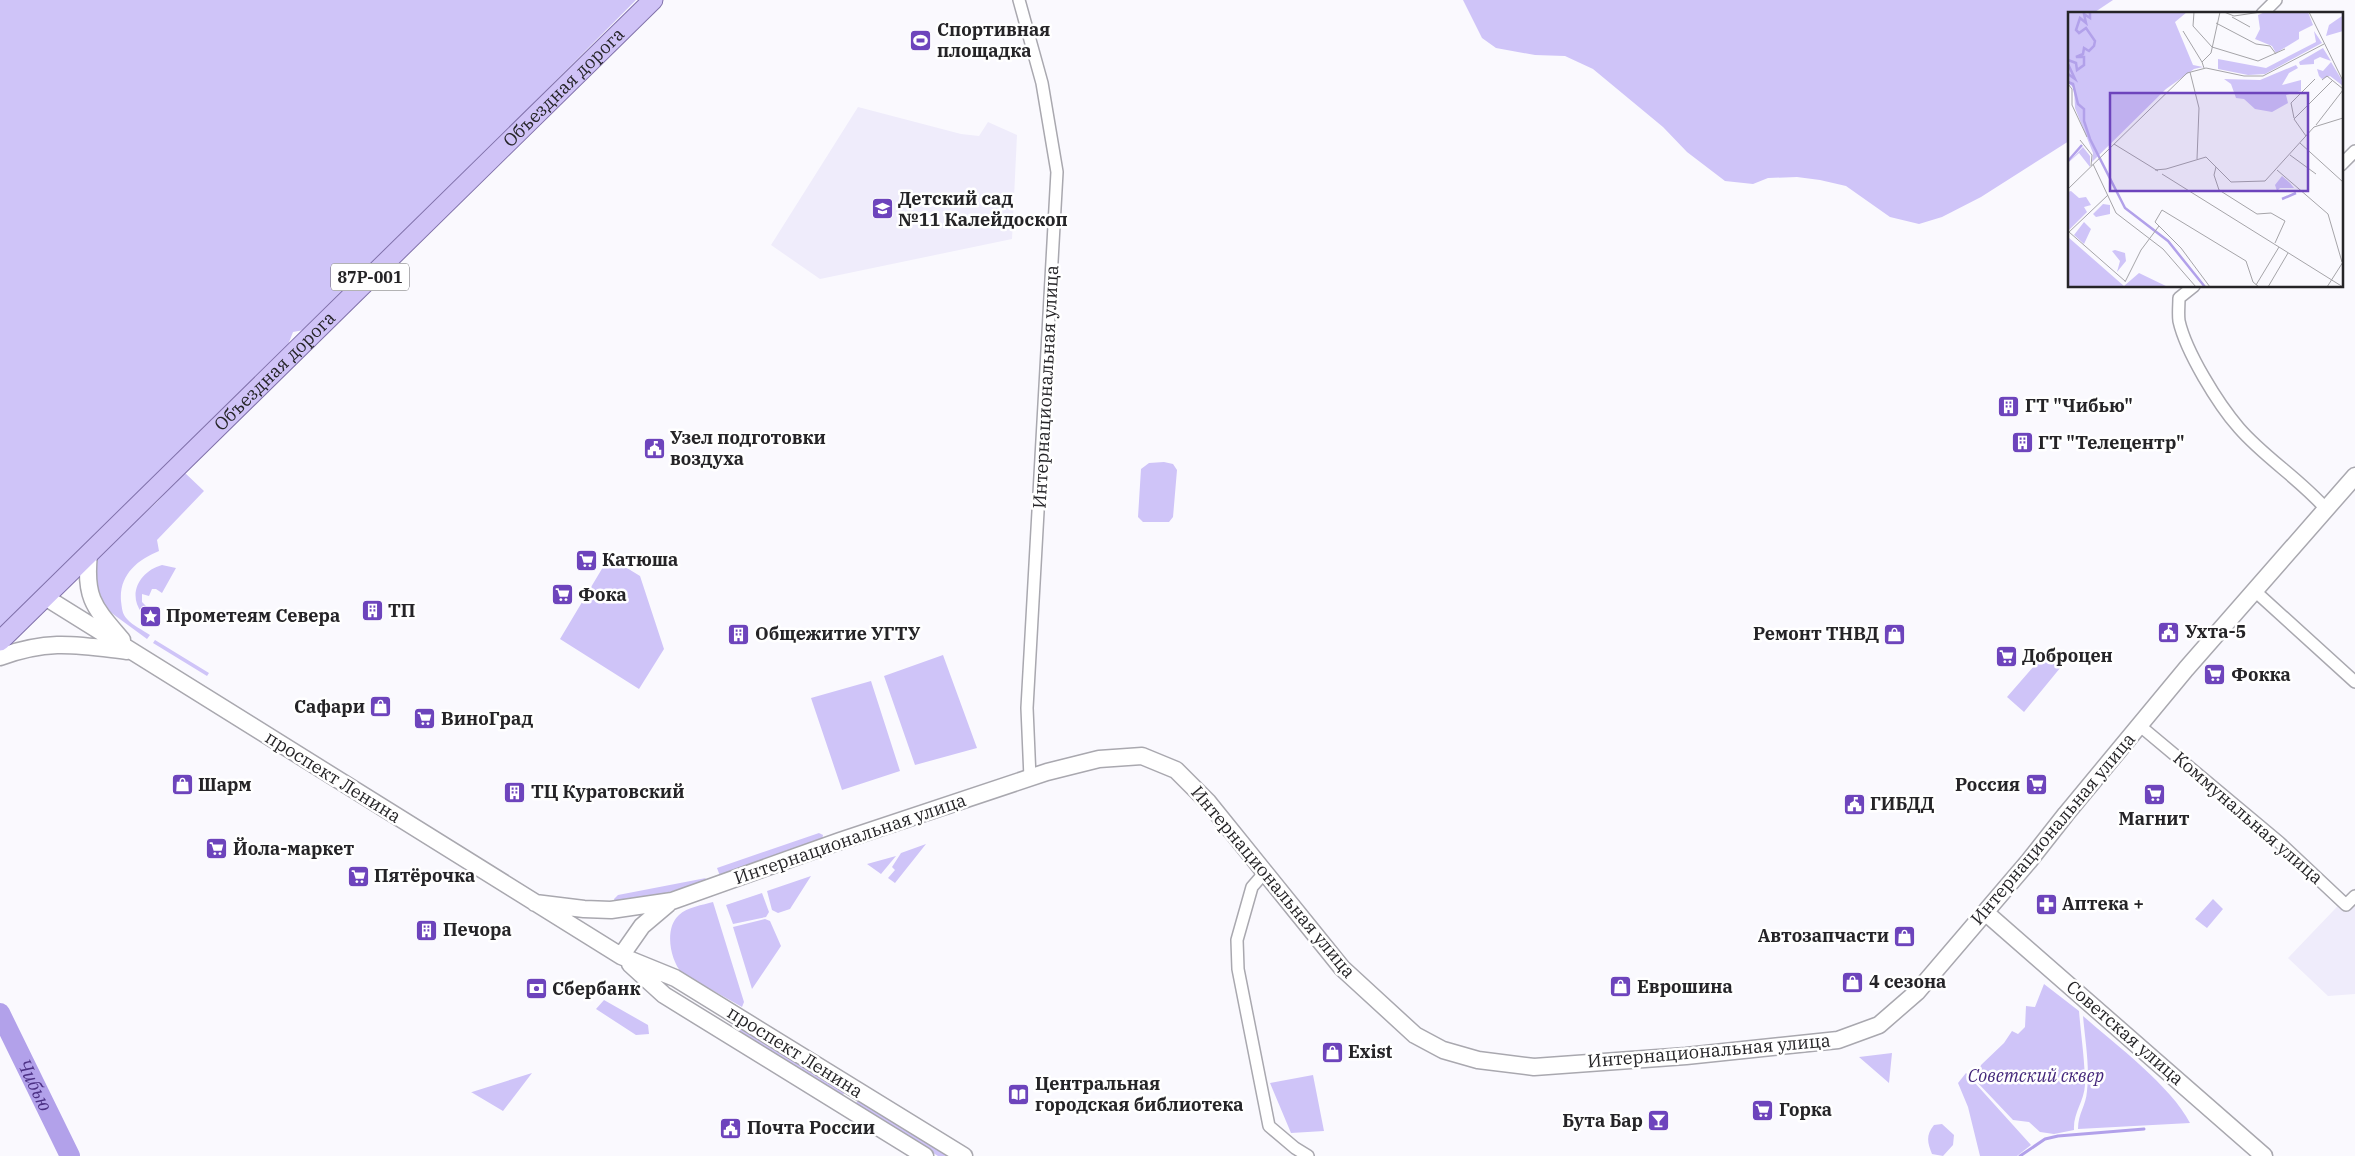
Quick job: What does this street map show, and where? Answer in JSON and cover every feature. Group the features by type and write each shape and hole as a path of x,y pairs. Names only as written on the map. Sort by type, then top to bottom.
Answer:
{"main road":[{"name":"Объездная дорога","path":"89,554 654,0"},
{"name":"Интернациональная улица","path":"535,902 584,909 611,910 672,901 840,841 1030,778 1099,758 1142,756 1176,770 1208,802 1342,968 1415,1036 1443,1050 1478,1060 1534,1067 1686,1056 1838,1040 1879,1025 1917,992 2139,725 2355,476"},
{"name":"87Р-001","path":"0,641 89,554"},
{"path":"89,554 86,576 89,594 97,610 132,652"},
{"name":"проспект Ленина","path":"45,598 621,956 675,978 964,1156"},
{"path":"0,657 28,647 66,643 132,652"},
{"name":"Интернациональная улица","path":"621,956 642,926 672,901"},
{"name":"Советская улица","path":"1985,912 2264,1156"},
{"name":"проспект Ленина","path":"621,956 664,995 925,1156"}],"street":[{"name":"Интернациональная улица","path":"1019,0 1042,83 1058,172 1028,708 1030,778"},
{"path":"2264,12 2276,0"},
{"path":"2342,164 2355,151"},
{"path":"2179,292 2179,320 2190,350 2228,413 2239,429 2311,492 2326,510"},
{"path":"2256,592 2355,682"},
{"name":"Коммунальная улица","path":"2139,725 2279,842 2346,905 2355,896"},
{"path":"1265,872 1252,887 1237,940 1238,969 1269,1126 1294,1148 1308,1156"}],"shaded area":[{"path":"858,107 961,134 979,136 988,122 1017,135 1012,239 820,279 771,245"},
{"path":"2355,888 2355,994 2328,996 2288,958"}],"green space":[{"path":"0,0 636,0 309,329 293,332 286,350 0,634"},
{"path":"1463,0 2113,0 2095,12 2068,12 2068,142 1981,197 1942,217 1919,224 1890,217 1846,186 1820,180 1797,177 1768,178 1753,184 1725,181 1687,152 1663,127 1593,69 1565,56 1535,55 1496,48 1482,38"},
{"path":"1164,462 1173,464 1177,470 1173,517 1169,522 1143,522 1138,517 1141,469 1149,463"},
{"path":"184,472 204,491 157,540 159,551 137,564 126,576 121,592 124,615 132,624 150,635 147,639 102,606 90,567 94,559 157,502"},
{"path":"609,557 640,576 664,649 639,689 560,639"},
{"path":"162,565 176,568 162,593 152,589 149,596 142,594 142,602 150,610 142,613 136,598 138,584 147,572"},
{"path":"155,640 209,673 207,676 153,643"},
{"path":"2047,651 2065,662 2024,712 2007,697"},
{"path":"943,655 977,748 915,765 884,676"},
{"path":"871,681 900,771 842,790 811,698"},
{"path":"819,833 823,835 822,840 720,876 717,868"},
{"path":"926,844 895,883 888,878 895,870 892,867 901,853"},
{"path":"896,856 881,874 867,864"},
{"path":"811,876 790,909 778,913 772,910 767,891"},
{"path":"706,878 702,883 658,895 615,902 614,899 618,895"},
{"path":"762,893 769,912 766,917 733,924 726,905"},
{"path":"2213,899 2223,909 2207,928 2195,919"},
{"path":"713,902 744,1002 742,1007 682,973 674,960 670,936 674,921 686,910"},
{"path":"765,919 770,921 781,946 752,989 733,927"},
{"name":"Советский сквер","path":"2044,984 2079,1011 2084,1067 2085,1085 2083,1097 2075,1118 2074,1130 2054,1134 2040,1132 2029,1122 2013,1120 1976,1081 1981,1065 2004,1043 2012,1031 2018,1034 2025,1027 2026,1006 2035,1007"},
{"path":"604,1000 648,1025 649,1034 636,1035 596,1009"},
{"path":"2083,1016 2126,1053 2170,1095 2190,1123 2078,1129 2088,1082"},
{"path":"739,1025 845,1091 842,1097 735,1031"},
{"path":"1892,1053 1889,1083 1859,1057"},
{"path":"532,1073 503,1111 471,1092 472,1092"},
{"path":"1966,1073 2031,1145 2017,1156 1980,1156 1968,1107 1958,1083"},
{"path":"1313,1075 1324,1131 1291,1133 1270,1083"},
{"path":"859,1098 952,1156 938,1156 855,1105"},
{"path":"1942,1124 1954,1135 1953,1145 1943,1156 1932,1154 1928,1139 1934,1125"}],"waterway":[{"name":"Чибью","path":"0,1013 70,1156"},
{"path":"2020,1156 2045,1139 2058,1136 2144,1129"}],"place":[{"name":"Спортивная площадка","path":"921,40"},
{"name":"Детский сад №11 Калейдоскоп","path":"882,209"},
{"name":"ГТ \"Чибью\"","path":"2009,406"},
{"name":"ГТ \"Телецентр\"","path":"2022,443"},
{"name":"Узел подготовки воздуха","path":"654,448"},
{"name":"Катюша","path":"586,560"},
{"name":"Фока","path":"562,595"},
{"name":"ТП","path":"372,611"},
{"name":"Прометеям Севера","path":"150,616"},
{"name":"Ухта-5","path":"2169,632"},
{"name":"Общежитие УГТУ","path":"739,634"},
{"name":"Ремонт ТНВД","path":"1895,634"},
{"name":"Доброцен","path":"2006,656"},
{"name":"Фокка","path":"2215,675"},
{"name":"Сафари","path":"381,707"},
{"name":"ВиноГрад","path":"425,719"},
{"name":"Шарм","path":"182,785"},
{"name":"Россия","path":"2036,785"},
{"name":"ТЦ Куратовский","path":"515,792"},
{"name":"Магнит","path":"2154,794"},
{"name":"ГИБДД","path":"1854,804"},
{"name":"Йола-маркет","path":"217,849"},
{"name":"Пятёрочка","path":"358,876"},
{"name":"Аптека +","path":"2046,904"},
{"name":"Печора","path":"427,930"},
{"name":"Автозапчасти","path":"1905,936"},
{"name":"4 сезона","path":"1853,982"},
{"name":"Еврошина","path":"1621,987"},
{"name":"Сбербанк","path":"536,989"},
{"name":"Exist","path":"1332,1052"},
{"name":"Центральная городская библиотека","path":"1019,1094"},
{"name":"Горка","path":"1763,1110"},
{"name":"Бута Бар","path":"1659,1121"},
{"name":"Почта России","path":"731,1128"}]}
